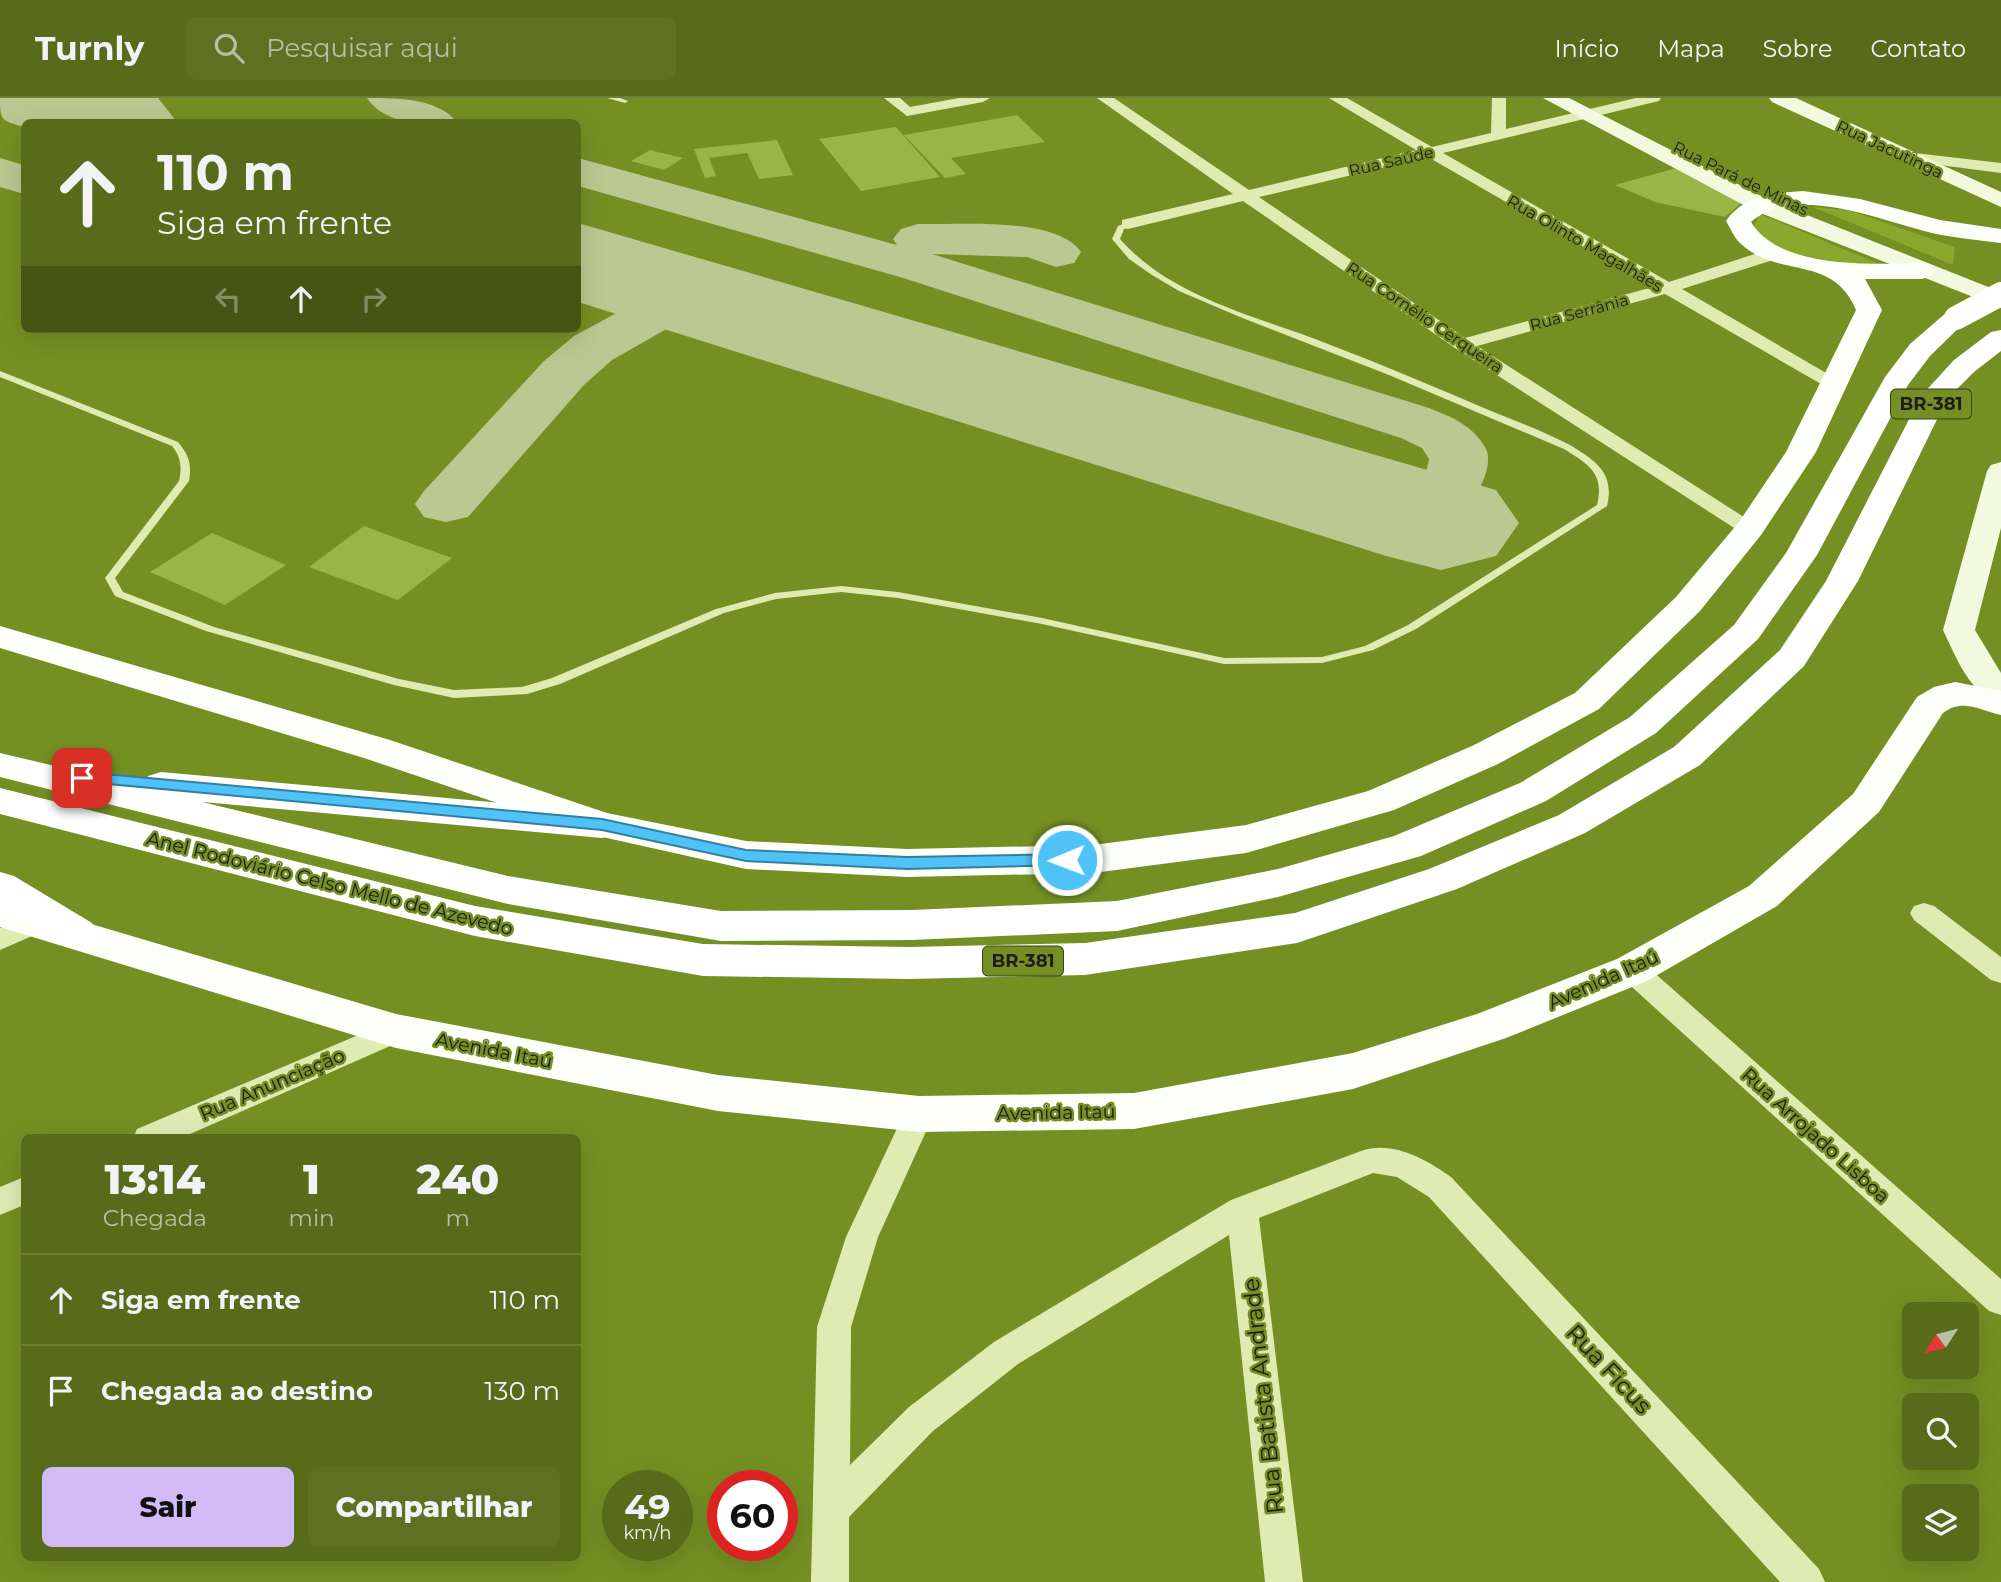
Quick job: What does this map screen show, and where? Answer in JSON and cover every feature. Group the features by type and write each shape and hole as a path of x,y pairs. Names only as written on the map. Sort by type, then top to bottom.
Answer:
{"highway":[{"name":"Anel Rodoviário Celso Mello de Azevedo","path":"17,769 508,890 721,926 912,925 1117,916 1278,883 1407,846 1520,797 1643,725 1746,632 1801,555 1895,383 1920,349 1995,287"},
{"name":"Anel Rodoviário Celso Mello de Azevedo","path":"0,801 475,921 703,960 909,963 1085,959 1297,928 1443,878 1572,824 1687,756 1792,658 1842,581 1935,396 1964,366 2001,338"},
{"path":"17,769 602,825"},
{"path":"0,886 78,934"}],"main road":[{"name":"Rua Pará de Minas","path":"1553,98 1592,108 1771,203 1922,271 2001,301"},
{"name":"Rua Jacutinga","path":"1779,98 2001,200"},
{"path":"1922,271 1846,272 1776,253 1750,239 1738,221 1745,211 1771,203 1818,199 1852,203 1934,227 2001,236"},
{"name":"Rua Pará de Minas","path":"1771,203 1995,287"},
{"path":"0,637 377,750 602,825 746,855 907,863 1093,859 1246,839 1381,801 1485,755 1587,701 1688,604 1750,528 1801,452 1869,310 1864,293 1846,272"},
{"path":"2001,471 1959,630 1980,671 2001,693"},
{"name":"Avenida Itaú","path":"0,912 396,1031 718,1094 919,1115 1135,1111 1353,1071 1491,1026 1632,970 1763,895 1846,822 1866,803 1930,705 1941,695 1958,692 2001,704"}],"street":[{"path":"891,98 907,112 983,98"},
{"name":"Rua Cornélio Cerqueira","path":"1104,98 1462,344 1750,528"},
{"name":"Rua Olinto Magalhães","path":"1336,98 1664,289 1835,384"},
{"path":"1498,136 1499,98"},
{"name":"Rua Saúde","path":"1128,224 1498,136 1592,108 1654,98"},
{"path":"1906,157 2001,168"},
{"name":"Rua Serrânia","path":"1462,344 1664,289 1776,253"},
{"path":"1924,913 2001,972"},
{"path":"0,940 38,922"},
{"name":"Rua Arrojado Lisboa","path":"1632,970 2001,1300"},
{"name":"Rua Anunciação","path":"157,1134 396,1031"},
{"path":"831,1582 834,1327 862,1237 919,1115"},
{"name":"Rua Ficus","path":"1242,1210 1372,1160 1405,1165 1440,1187 1807,1582"},
{"path":"0,1201 21,1192"},
{"path":"831,1510 922,1419 1006,1353 1242,1210"},
{"name":"Rua Batista Andrade","path":"1242,1210 1284,1582"}],"lane":[{"path":"610,98 625,101"},
{"path":"0,374 175,444 184,455 188,464 184,481 110,578 119,594 210,629 398,682 454,694 523,691 556,681 720,611 775,596 841,589 898,595 1042,621 1224,661 1322,660 1369,648 1412,627 1602,506 1606,487 1600,472 1580,455 1434,390 1195,295 1143,266 1121,247 1116,239 1121,228 1128,224"}],"green space":[{"path":"1813,207 1851,211 1955,247 1953,265"},
{"path":"1760,214 1879,264 1842,267 1778,251 1753,228"}],"building":[{"path":"1017,115 1045,142 951,158 966,174 945,178 904,135"},
{"path":"896,127 940,177 861,191 819,139"},
{"path":"777,140 793,175 759,179 747,153 709,158 716,176 705,178 694,149"},
{"path":"650,150 683,158 664,170 631,161"},
{"path":"1680,167 1745,200 1725,217 1655,202 1615,185"},
{"path":"364,526 452,558 398,600 309,567"},
{"path":"212,533 286,565 225,605 150,572"}],"taxiway":[{"path":"388,98 429,119"},
{"path":"0,172 21,179"},
{"path":"581,173 918,266 1409,420 1451,442 1459,459 1457,471 1448,490 1435,507 1421,517"},
{"path":"918,239 1027,242 1043,245 1056,252"},
{"path":"446,504 564,373 593,348 672,304 675,290"}],"runway":[{"path":"41,98 112,119"},
{"path":"581,262 1441,523"}],"route":[{"path":"82,778 602,825 746,855 907,863 1067,860"}]}
